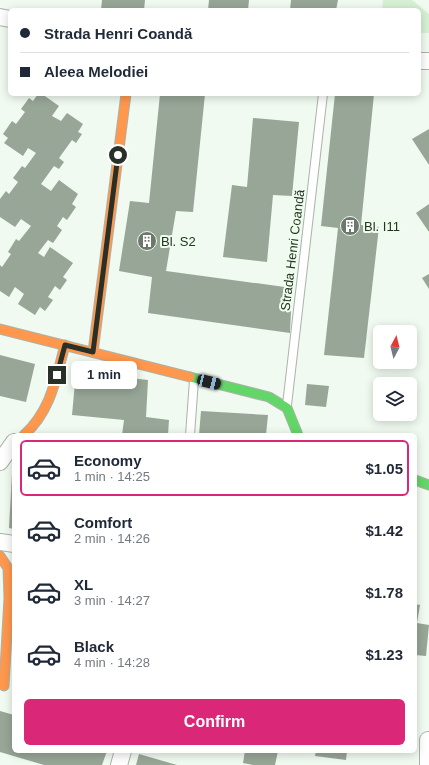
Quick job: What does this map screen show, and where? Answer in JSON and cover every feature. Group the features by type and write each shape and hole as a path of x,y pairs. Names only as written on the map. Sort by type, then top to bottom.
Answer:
{"street":[{"path":"93,352 126,96"},
{"path":"0,329 269,397 287,408"},
{"path":"27,433 45,412 65,345"},
{"name":"Strada Henri Coandă","path":"287,408 297,433"},
{"path":"0,462 12,445"},
{"path":"417,481 429,485"},
{"path":"0,542 12,544"},
{"path":"0,556 8,568 9,598 6,687"},
{"path":"428,740 428,765"},
{"path":"119,765 122,753"}],"lane":[{"name":"Strada Henri Coandă","path":"287,408 323,96"},
{"path":"190,433 194,378"}],"green space":[{"path":"383,0 412,0 429,14 429,33 421,33 421,8 382,8"}],"building":[{"path":"102,0 145,0 144,8 101,8"},
{"path":"209,0 249,0 248,8 208,8"},
{"path":"291,0 338,0 336,8 290,8"},
{"path":"37,96 45,96 59,106 52,116 61,121 67,113 83,124 78,132 82,134 76,143 72,140 59,158 64,162 59,169 54,166 41,184 51,191 59,180 78,194 72,204 76,207 67,220 63,217 57,226 62,230 53,243 48,240 38,253 44,257 50,247 73,263 63,277 67,280 60,290 55,286 48,297 53,300 45,311 40,307 35,315 18,304 24,294 15,287 9,297 0,291 0,265 2,267 11,254 8,252 16,239 19,241 31,226 21,219 15,227 0,217 0,199 6,191 9,194 18,182 13,178 22,166 25,168 36,153 28,148 23,156 4,143 8,138 3,134 12,121 16,124 25,112 21,109 29,98 33,101"},
{"name":"Bl. S2","path":"160,96 205,96 193,212 176,211 166,271 292,288 290,333 148,313 152,277 119,271 130,201 149,203"},
{"name":"Bl. I11","path":"335,96 374,96 361,225 379,227 364,358 324,355 338,228 321,226"},
{"path":"253,118 299,122 292,196 273,195 267,262 223,257 232,185 247,187"},
{"path":"429,129 429,165 412,139"},
{"path":"429,204 429,232 416,213"},
{"path":"429,274 429,289 422,278"},
{"path":"0,355 35,364 26,402 0,396"},
{"path":"76,372 148,380 146,417 169,420 168,433 122,433 124,420 72,415"},
{"path":"307,384 329,386 326,407 305,405"},
{"path":"201,411 268,415 266,433 199,433"},
{"path":"12,474 12,529 9,528"},
{"path":"417,604 420,605 417,623"},
{"path":"417,623 429,625 426,656 417,655"},
{"path":"0,711 12,714 12,753 106,753 102,765 44,765 0,752"},
{"path":"245,753 278,753 275,765 253,765 243,763"},
{"path":"316,753 347,753 346,760 315,756"},
{"path":"139,754 177,765 136,765"}],"traffic: fast":[{"path":"190,377 269,397 287,408 297,433"},
{"path":"417,481 429,485"}],"traffic: slow":[{"path":"93,352 126,96"},
{"path":"0,329 190,377"},
{"path":"26,433 41,415 46,405 55,382 65,345"},
{"path":"0,556 8,568 9,598 4,686"}],"place":[{"name":"Bl. I11","path":"350,226"},
{"name":"Bl. S2","path":"147,241"}],"route":[{"path":"57,375 65,345 93,352 118,155"}]}
